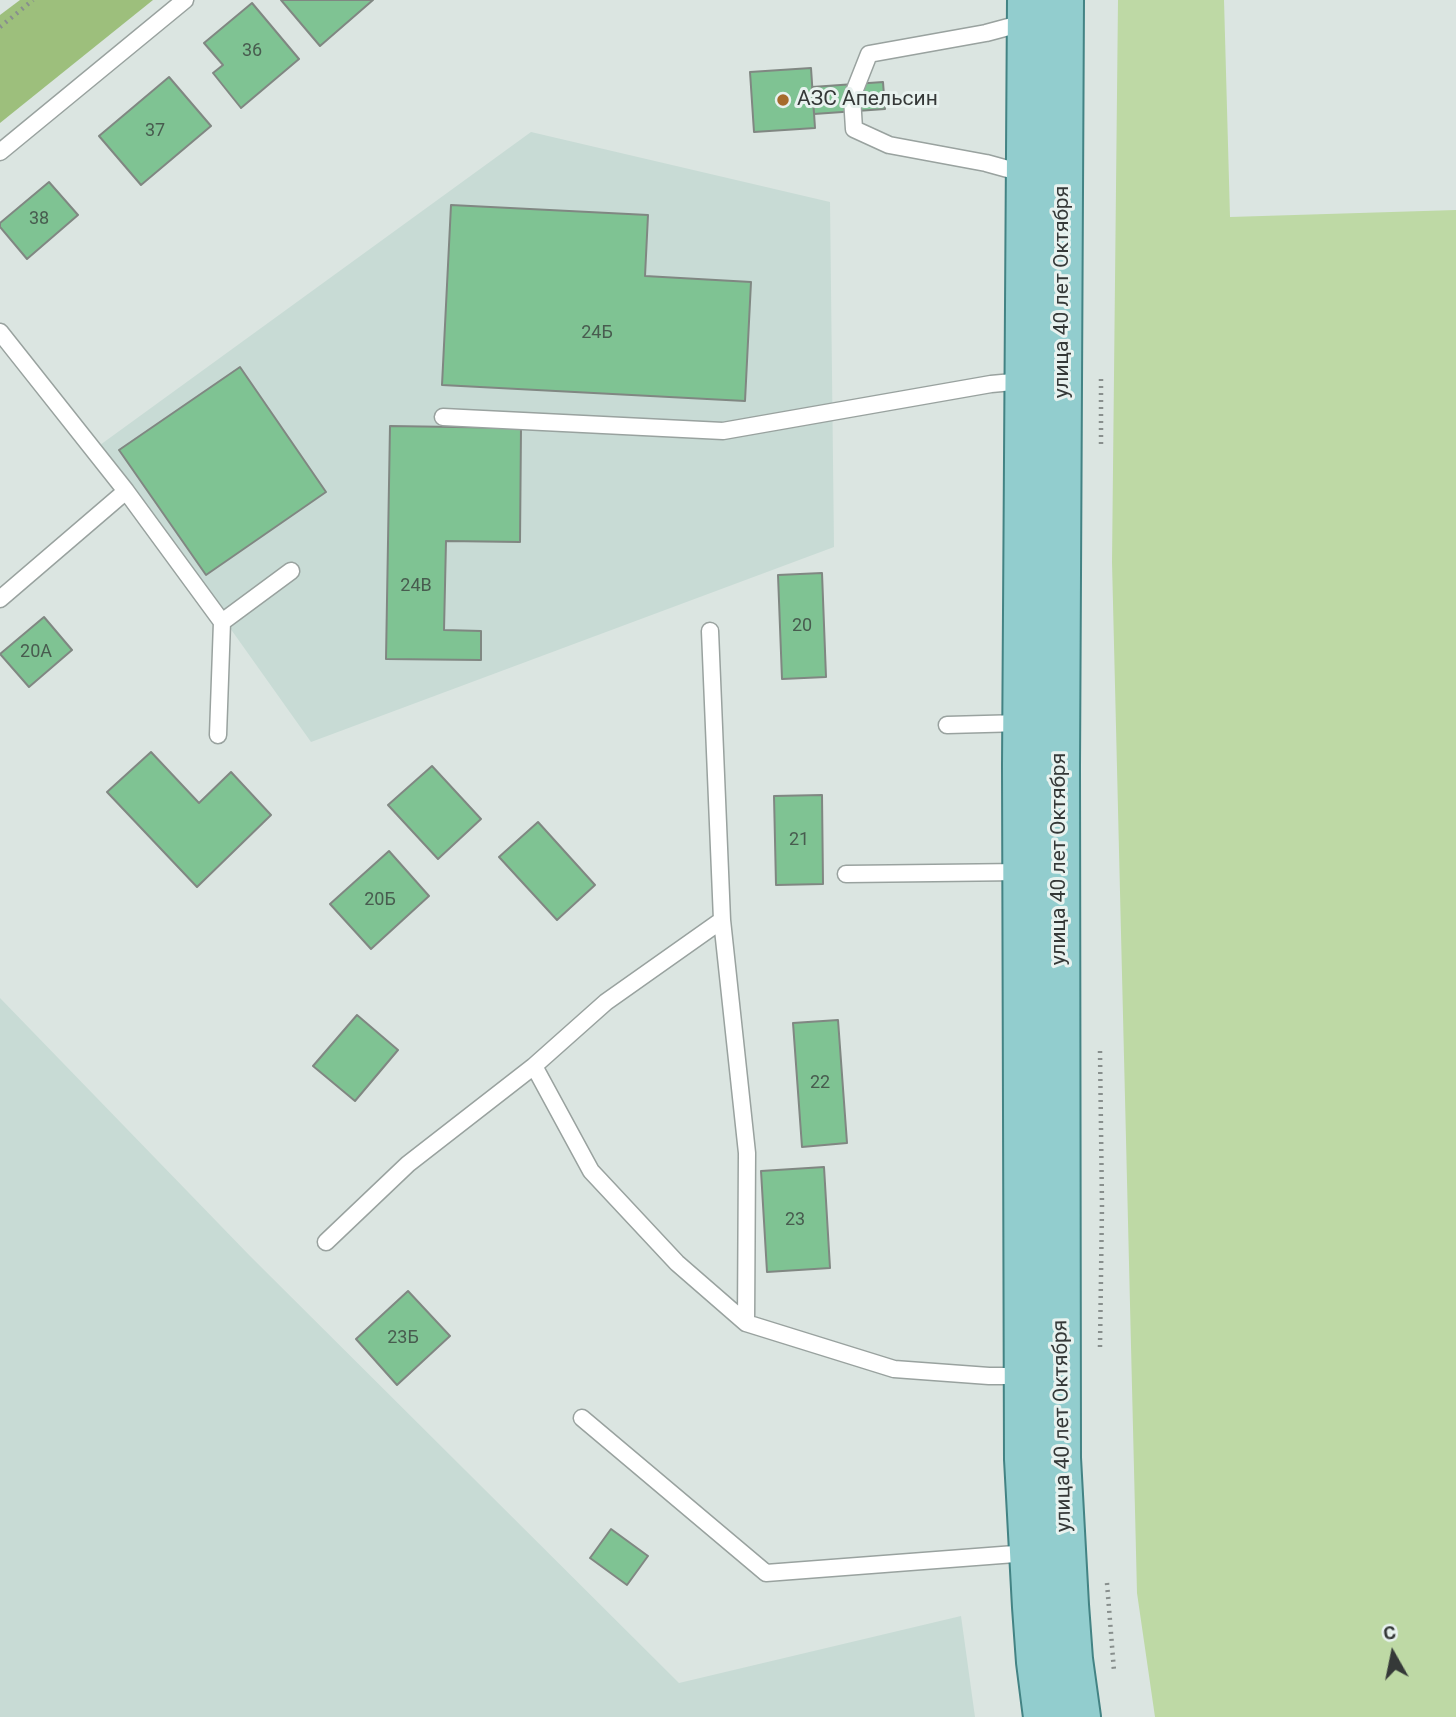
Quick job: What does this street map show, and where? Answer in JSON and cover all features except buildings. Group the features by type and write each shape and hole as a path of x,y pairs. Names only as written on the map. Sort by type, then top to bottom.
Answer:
{"main road":[{"name":"улица 40 лет Октября","path":"1064,0 1060,765 1061,1458 1073,1659 1081,1717"},
{"name":"улица 40 лет Октября","path":"1027,11 1023,723 1024,1459 1036,1662 1043,1717"}],"lane":[{"path":"0,152 184,0"},
{"path":"1027,11 986,33 869,54 852,97 854,129 889,145 986,163 1027,174"},
{"path":"0,332 125,491 222,622 218,735"},
{"path":"443,417 723,431 991,384 1025,381"},
{"path":"0,599 125,491"},
{"path":"222,622 291,571"},
{"path":"710,631 722,920 747,1153 746,1323"},
{"path":"947,725 1023,723"},
{"path":"846,874 1023,872"},
{"path":"326,1242 408,1164 534,1066 606,1002 722,920"},
{"path":"534,1066 590,1171 677,1263 746,1323 894,1369 1024,1376"},
{"path":"582,1418 766,1573 1028,1553"}],"path":[{"path":"0,27 33,0"},
{"path":"1101,372 1101,451"},
{"path":"1099,1039 1102,1205 1100,1358"},
{"path":"1107,1581 1114,1671"}],"shaded area":[{"path":"531,132 830,202 834,547 311,742 100,445"},
{"path":"0,998 251,1257 679,1683 961,1616 975,1717 0,1717"}],"green space":[{"path":"20,0 153,0 0,123 0,15"},
{"path":"1118,0 1224,0 1230,217 1456,210 1456,1717 1155,1717 1137,1593 1112,562"}],"place":[{"name":"АЗС Апельсин","path":"783,100"}]}
